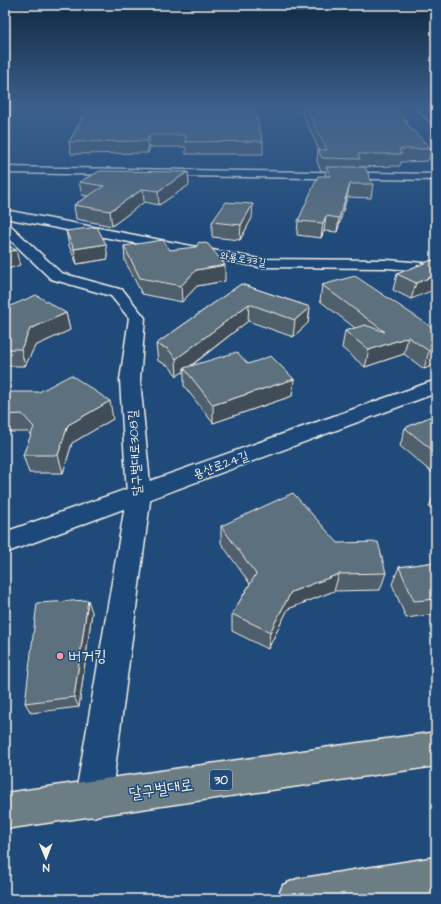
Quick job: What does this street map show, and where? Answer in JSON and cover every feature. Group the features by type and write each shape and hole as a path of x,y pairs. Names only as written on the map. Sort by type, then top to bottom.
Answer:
{"main road":[{"name":"달구벌대로","path":"5,811 436,749"},
{"path":"317,898 436,877"}],"street":[{"path":"5,170 436,177"},
{"name":"와룡로33길","path":"5,214 259,263 387,264 436,268"},
{"name":"달구벌대로308길","path":"5,228 56,276 117,293 138,318 130,380 139,494 93,799"},
{"name":"용산로24길","path":"5,543 436,386"}],"building":[{"path":"318,150 400,150 402,154 358,154 360,159 322,158"},
{"path":"326,167 365,167 373,184 350,184 339,218 326,216 323,223 298,221 318,176 331,176"},
{"path":"100,171 188,172 158,191 143,189 110,211 74,205 104,186 79,182"},
{"path":"226,202 253,204 241,225 212,222"},
{"path":"97,227 106,244 74,249 66,231"},
{"path":"163,240 170,250 196,247 199,242 208,244 225,265 196,270 181,286 140,278 124,246"},
{"path":"5,244 16,250 5,253"},
{"path":"432,260 436,262 436,275 416,283 397,274"},
{"path":"355,276 436,330 436,349 429,351 408,337 369,350 345,331 365,325 385,332 322,285"},
{"path":"241,284 310,307 295,320 249,304 176,359 168,349 156,344"},
{"path":"36,295 66,313 30,329 21,349 5,349 5,326 8,322 5,322 5,307"},
{"path":"237,352 248,364 271,356 294,379 213,405 184,368"},
{"path":"71,375 110,401 68,425 58,455 23,455 34,427 22,414 5,415 5,392 39,392"},
{"path":"436,414 436,453 405,428"},
{"path":"293,493 338,543 378,542 386,573 339,574 291,592 270,632 232,614 256,574 221,526"},
{"path":"436,562 436,599 414,601 399,567"},
{"path":"88,600 74,697 25,703 37,603"}],"place":[{"name":"버거킹","path":"60,656"}]}
